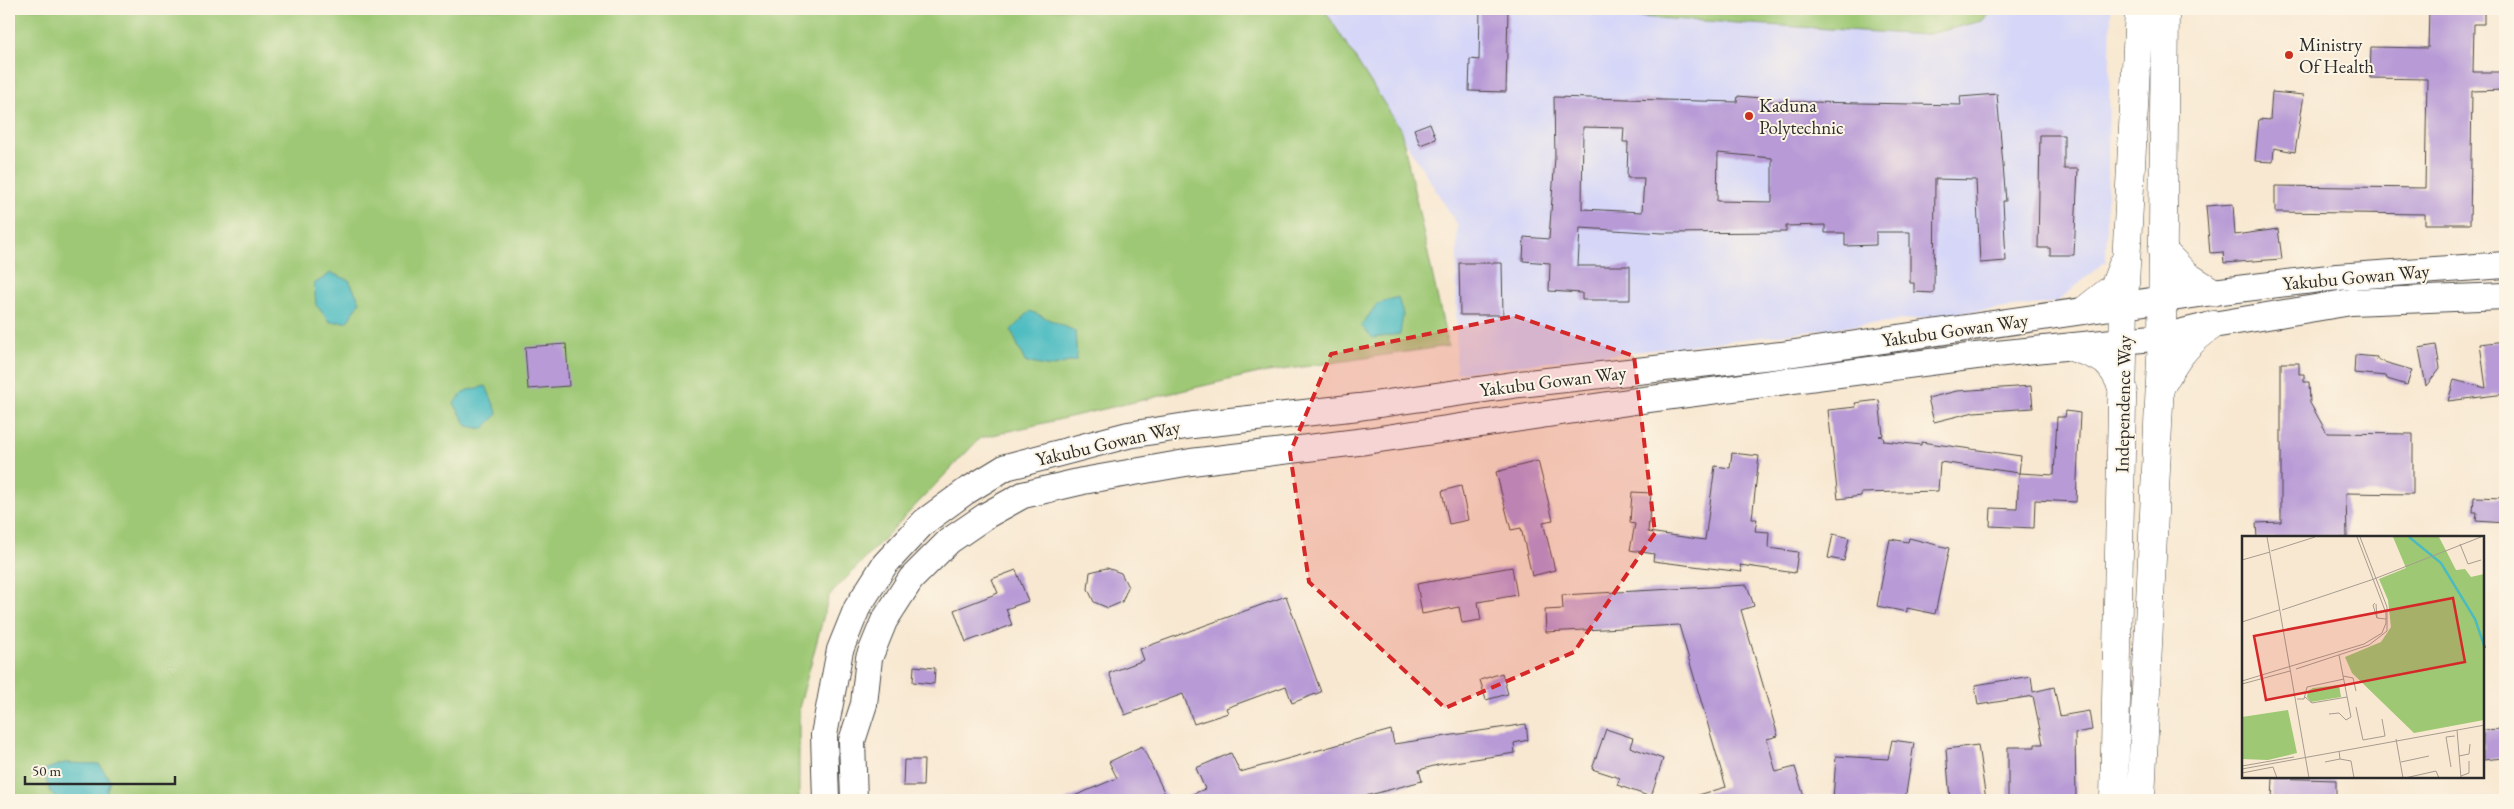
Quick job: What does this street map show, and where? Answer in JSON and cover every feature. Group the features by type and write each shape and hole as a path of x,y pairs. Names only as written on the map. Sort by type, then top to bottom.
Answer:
{"main road":[{"name":"Independence Way","path":"2114,800 2124,304 2138,9"},
{"name":"Independence Way","path":"2141,800 2162,337 2165,9"},
{"path":"2162,250 2186,275 2213,292"},
{"path":"2085,310 2114,287 2127,255"},
{"path":"2160,390 2175,360 2193,339 2213,325"},
{"path":"2072,347 2100,356 2116,371 2123,390"}],"street":[{"name":"Yakubu Gowan Way","path":"826,800 824,735 840,650 857,608 885,564 924,522 965,492 1006,467 1128,435 1193,424 1359,407 1520,384 1781,355 2213,292 2337,277 2505,265"},
{"name":"Yakubu Gowan Way","path":"854,800 852,742 864,704 869,658 884,621 911,579 950,541 987,515 1023,495 1083,481 1191,462 1366,441 1654,398 1976,356 2162,337 2213,325 2351,302 2505,296"},
{"path":"1359,407 1366,441"}],"highlighted area":[{"path":"1515,316 1634,356 1655,533 1574,652 1445,708 1309,582 1290,453 1331,354"}],"shaded area":[{"name":"Kaduna Polytechnic","path":"1322,9 2111,9 2106,261 2057,302 1456,373 1457,224"}],"green space":[{"path":"9,9 1324,9 1401,130 1448,346 1254,374 980,438 829,596 799,708 799,800 9,800"},
{"path":"1595,9 1993,9 1982,21 1925,35 1594,14"}],"water":[{"path":"331,273 349,280 360,302 347,322 330,322 316,305 314,284"},
{"path":"1398,297 1403,315 1400,334 1373,338 1361,326 1377,304"},
{"path":"1030,311 1075,331 1077,360 1050,367 1025,362 1011,330"},
{"path":"486,386 498,414 483,429 467,426 454,403 465,391"},
{"path":"65,763 99,764 110,780 104,800 60,800 50,792 43,770"}],"building":[{"path":"1480,9 1508,9 1506,92 1469,91 1470,59 1479,60"},
{"path":"2429,9 2484,9 2484,24 2474,24 2473,72 2505,72 2505,90 2472,91 2470,224 2425,224 2425,214 2275,212 2275,186 2425,188 2427,79 2370,78 2371,47 2428,48"},
{"path":"2272,92 2304,95 2295,152 2274,148 2273,162 2255,161 2259,119 2270,120"},
{"path":"1997,94 2006,201 2003,201 2006,261 1980,263 1976,180 1935,179 1934,293 1914,292 1914,283 1910,283 1910,232 1876,232 1876,245 1845,246 1845,233 1825,233 1825,225 1786,226 1786,232 1663,233 1580,228 1578,266 1630,266 1630,300 1582,300 1582,293 1549,291 1550,263 1523,261 1524,237 1549,239 1555,157 1554,97 1737,102 1738,96 1760,98 1760,101 1961,105 1960,97","holes":["1583,127 1624,128 1623,142 1628,142 1627,178 1644,178 1642,212 1582,209","1718,153 1772,158 1772,202 1717,201"]},
{"path":"1430,123 1436,139 1420,145 1414,129"},
{"path":"2040,135 2064,135 2064,169 2078,169 2074,255 2050,255 2050,248 2038,248"},
{"path":"2233,204 2235,235 2278,229 2282,259 2224,263 2223,252 2210,253 2206,206"},
{"path":"1459,263 1502,263 1503,315 1460,315"},
{"path":"2505,341 2505,394 2448,401 2454,380 2486,388 2480,344"},
{"path":"566,344 569,386 528,389 525,347"},
{"path":"2436,345 2440,368 2426,386 2419,348"},
{"path":"2355,355 2377,357 2377,360 2412,370 2407,385 2387,379 2386,376 2354,373"},
{"path":"2281,363 2299,363 2299,374 2304,374 2304,382 2309,382 2310,403 2327,433 2413,434 2413,494 2346,493 2347,536 2257,536 2256,523 2281,522"},
{"path":"2031,386 2033,408 1974,412 1934,422 1928,398 1957,391"},
{"path":"1879,400 1883,435 1879,436 1883,437 1884,441 1921,445 1921,442 2021,456 2019,473 1940,462 1938,491 1861,493 1861,496 1838,499 1828,410 1856,407 1855,403"},
{"path":"2066,411 2080,413 2076,502 2035,500 2034,528 1990,526 1991,508 2017,509 2019,473 2054,475 2057,417 2065,417"},
{"path":"1732,453 1759,456 1752,519 1757,519 1755,531 1769,532 1768,548 1798,552 1795,573 1740,565 1742,572 1653,561 1654,554 1630,550 1635,524 1630,523 1632,492 1651,493 1648,532 1705,540 1715,466 1730,468"},
{"path":"1538,461 1553,520 1543,522 1555,570 1532,576 1521,528 1511,530 1496,472"},
{"path":"1461,486 1468,520 1449,524 1442,491"},
{"path":"2474,497 2505,498 2505,523 2476,521 2477,512 2473,512"},
{"path":"1833,534 1849,538 1844,561 1828,558"},
{"path":"1909,538 1949,548 1935,614 1907,608 1907,612 1877,606 1890,539 1908,542"},
{"path":"1512,567 1517,595 1478,602 1481,620 1462,623 1459,607 1422,614 1417,584"},
{"path":"1107,568 1121,573 1128,587 1122,602 1108,608 1094,602 1088,589 1090,572"},
{"path":"1016,570 1028,601 1006,609 1012,625 966,642 954,610 998,593 992,579"},
{"path":"1747,585 1754,606 1741,610 1778,736 1767,739 1776,772 1795,767 1805,800 1696,800 1695,796 1726,787 1679,625 1546,632 1545,610 1563,609 1562,595"},
{"path":"1286,596 1321,692 1292,703 1286,686 1226,708 1228,713 1194,724 1183,694 1125,715 1109,673 1144,660 1140,649"},
{"path":"914,666 935,668 934,684 913,682"},
{"path":"1502,673 1508,694 1486,700 1480,680"},
{"path":"2031,676 2033,692 2054,687 2060,716 2089,711 2092,730 2075,733 2076,800 2008,800 2008,747 2035,747 2035,744 2043,744 2033,696 1978,705 1975,685"},
{"path":"1526,724 1528,740 1514,743 1515,753 1441,764 1419,770 1422,781 1351,800 1178,800 1205,789 1196,768 1231,753 1240,772 1391,730 1394,744"},
{"path":"1606,729 1633,738 1630,747 1663,759 1651,797 1617,785 1620,778 1592,769"},
{"path":"2501,729 2503,758 2484,760 2484,730"},
{"path":"1892,740 1914,743 1905,800 1833,800 1836,756 1888,759"},
{"path":"1978,745 1986,800 1950,800 1946,749"},
{"path":"1142,746 1168,800 1065,800 1117,778 1109,762"},
{"path":"904,760 924,760 923,786 903,786"},
{"path":"2273,779 2336,780 2336,800 2272,800"}],"place":[{"name":"Ministry Of Health","path":"2289,55"},
{"name":"Kaduna Polytechnic","path":"1749,116"}]}
